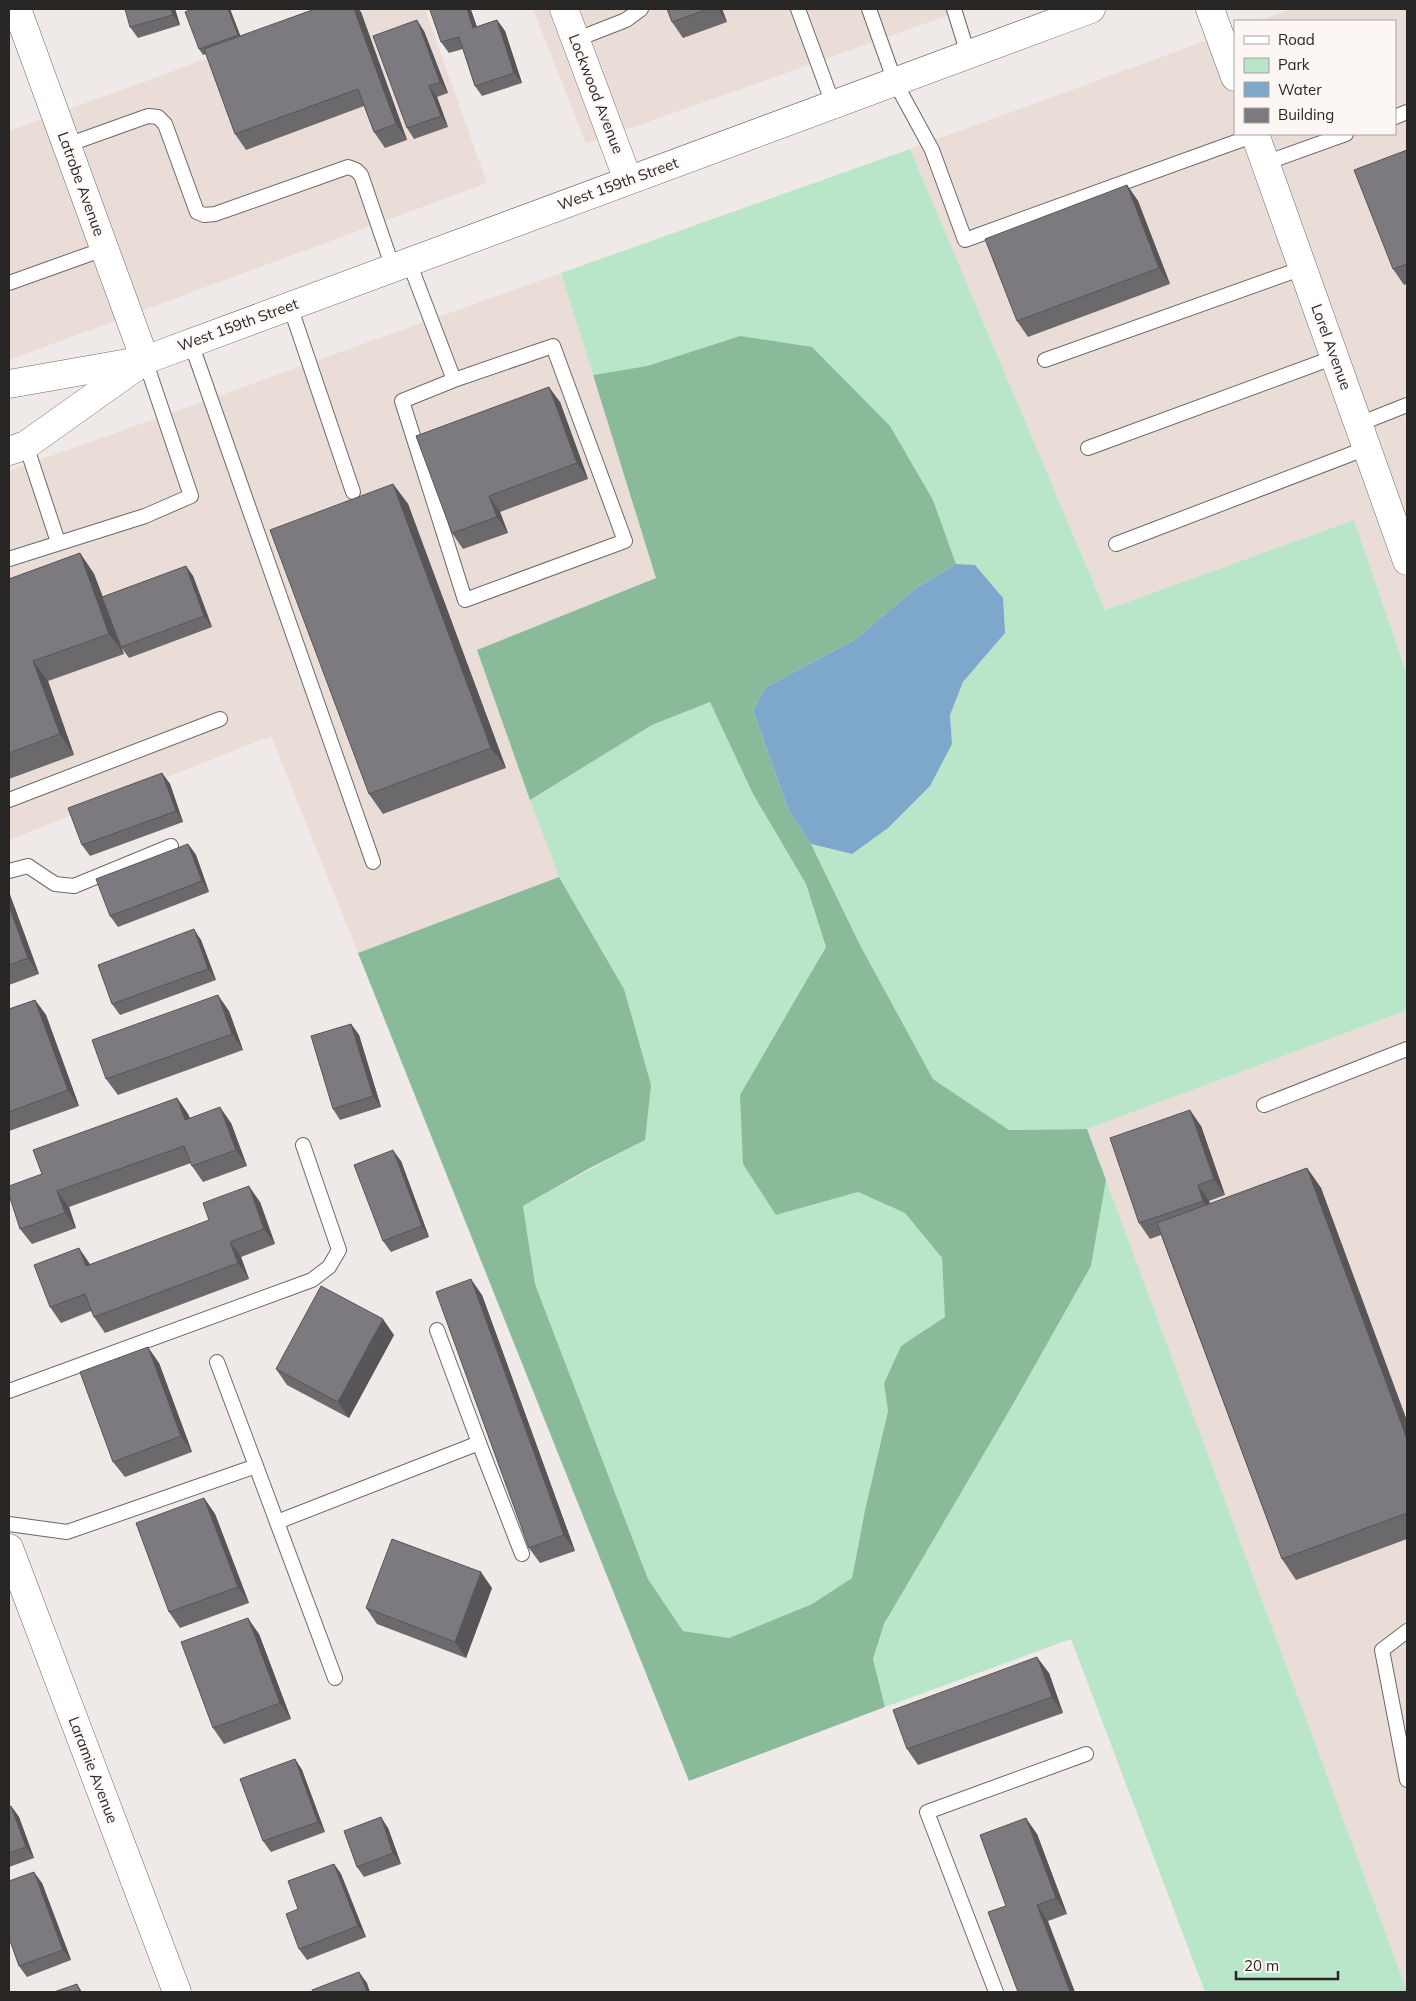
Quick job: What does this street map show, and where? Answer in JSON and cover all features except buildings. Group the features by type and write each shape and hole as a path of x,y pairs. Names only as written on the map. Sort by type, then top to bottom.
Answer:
{"street":[{"name":"Latrobe Avenue","path":"17,9 145,360"},
{"name":"Lockwood Avenue","path":"564,9 628,180"},
{"name":"West 159th Street","path":"9,384 145,360 1091,9"},
{"path":"1210,9 1234,74"},
{"name":"Lorel Avenue","path":"1255,135 1405,550"},
{"name":"West 159th Street","path":"17,448 145,360"},
{"name":"Laramie Avenue","path":"9,1548 178,1992"}],"lane":[{"path":"575,40 626,20 641,9"},
{"path":"798,9 833,104"},
{"path":"868,9 894,82 932,150 965,240 1252,135"},
{"path":"954,9 968,54"},
{"path":"67,145 148,116 158,117 165,124 197,212 204,215 215,214 348,168 356,170 360,175 454,380"},
{"path":"1265,163 1343,135"},
{"path":"9,283 104,249"},
{"path":"1045,360 1303,268"},
{"path":"290,306 354,492"},
{"path":"191,343 373,862"},
{"path":"553,346 625,541 465,600 402,401 454,380 553,346"},
{"path":"1088,448 1335,357"},
{"path":"9,559 58,542 146,516 191,496 145,360"},
{"path":"1116,544 1363,436 1407,405"},
{"path":"17,448 58,542"},
{"path":"9,800 220,719"},
{"path":"9,871 28,866 55,884 74,886 171,846"},
{"path":"1264,1105 1407,1050"},
{"path":"9,1390 312,1280 329,1267 339,1250 303,1145"},
{"path":"437,1330 522,1554"},
{"path":"217,1362 335,1678"},
{"path":"277,1522 479,1443"},
{"path":"9,1524 67,1532 256,1466"},
{"path":"1407,1631 1382,1650 1407,1780"},
{"path":"996,1992 927,1812 1086,1754"}],"shaded area":[{"path":"343,9 425,9 487,183 9,360 9,131"},
{"path":"533,9 966,9 586,144"},
{"path":"1292,9 1407,9 1407,675 1354,520 1105,610 910,149 1234,30 1234,135 1396,135 1396,20 1261,20"},
{"path":"561,273 656,578 477,650 559,877 358,953 271,736 9,840 9,471"},
{"path":"1407,1010 1407,1991 1087,1129"}],"green space":[{"path":"910,149 1105,610 1354,520 1407,675 1407,1010 1087,1129 1009,1130 933,1079 860,945 811,844 852,854 952,744 950,715 963,682 1005,633 975,565 956,564 933,500 890,427 740,336 647,366 593,375 561,273"},
{"path":"740,336 812,347 890,426 933,500 956,564 916,588 856,639 766,687 753,710 788,809 811,844 860,945 933,1079 1009,1130 1087,1129 1106,1180 1091,1266 1012,1406 884,1624 873,1659 885,1707 689,1781 358,953 559,877 624,989 651,1085 645,1140 590,1168 523,1206 535,1284 648,1579 683,1631 729,1638 812,1604 852,1578 865,1510 888,1411 884,1383 901,1346 945,1317 942,1258 905,1213 858,1192 776,1215 743,1164 740,1095 826,947 806,884 753,794 710,702 652,725 530,800 477,650 656,578 593,375 647,366"},
{"path":"710,702 753,794 806,884 826,947 791,1010 776,1215 858,1192 905,1213 942,1258 946,1317 901,1346 884,1383 888,1411 865,1510 852,1578 812,1604 729,1638 683,1631 648,1579 535,1284 523,1206 644,1140 624,989 559,877 530,800 652,725"},
{"path":"1106,1180 1407,1992 1205,1992 1071,1639 885,1707 873,1659 884,1624 1012,1406 1091,1266"}],"water":[{"path":"956,564 975,565 1003,598 1005,633 963,682 950,715 952,744 930,786 888,828 852,854 811,844 788,809 753,710 766,687 856,639 916,588"}]}
